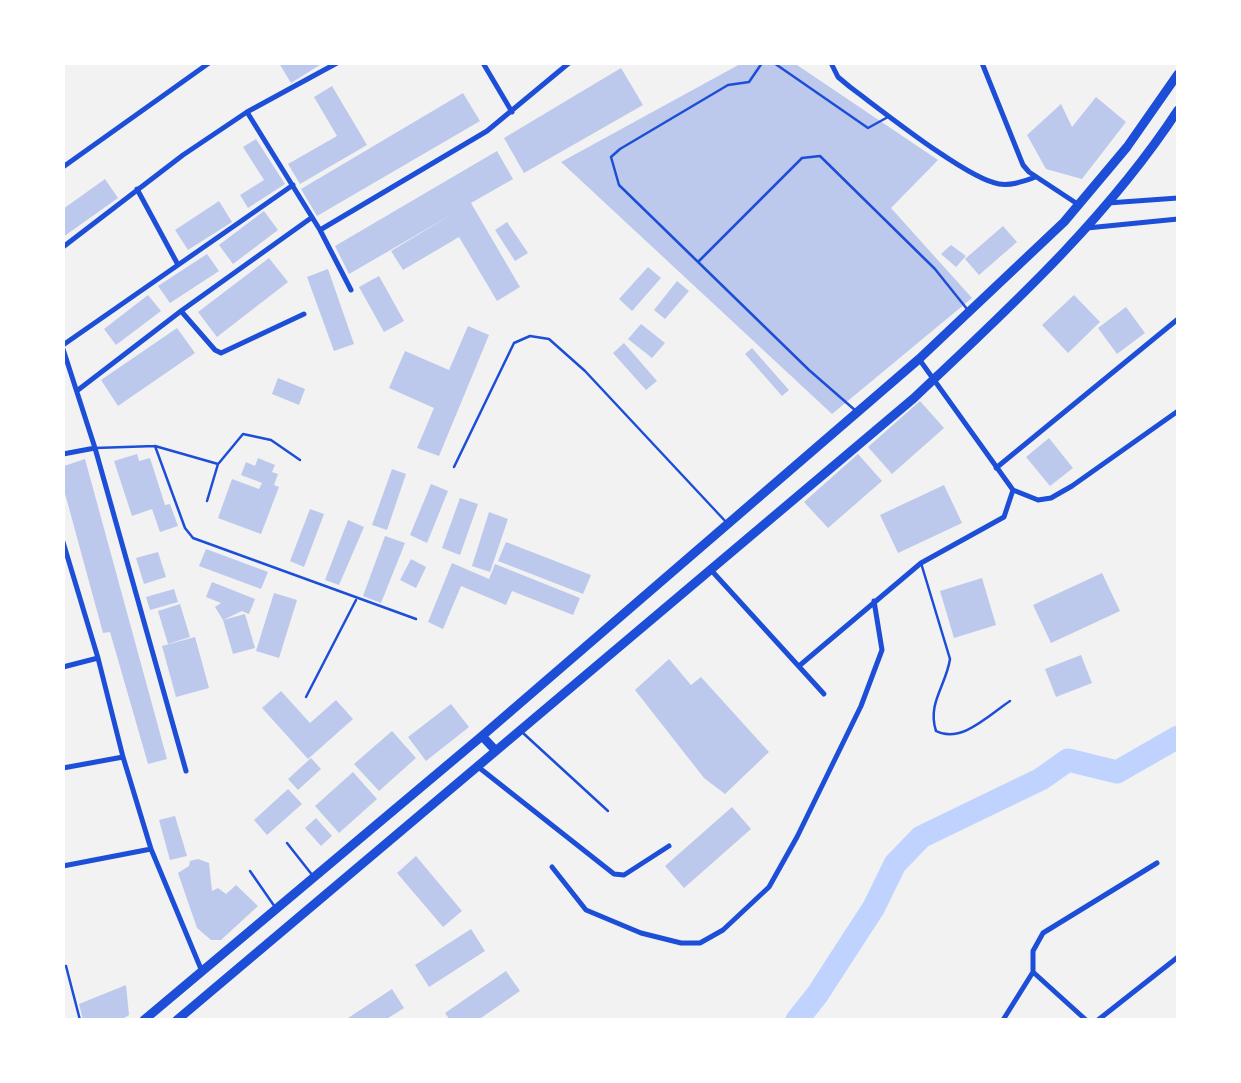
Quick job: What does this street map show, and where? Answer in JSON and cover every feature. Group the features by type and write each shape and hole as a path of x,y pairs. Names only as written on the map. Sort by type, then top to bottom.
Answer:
{"main road":[{"path":"144,1020 275,907 482,736 919,359 1079,205 1127,147 1178,74"},
{"path":"177,1020 935,378 1015,305 1084,229 1178,110"},
{"path":"482,736 496,751"}],"street":[{"path":"63,167 209,63"},
{"path":"63,247 137,189 247,112 337,63"},
{"path":"482,63 512,112"},
{"path":"320,230 487,131 569,63"},
{"path":"831,63 838,77 960,165 996,184 1015,184 1036,177"},
{"path":"982,63 1023,165 1036,177 1079,205"},
{"path":"247,112 320,230 351,290"},
{"path":"186,771 95,448 63,347 177,263 293,186"},
{"path":"137,189 177,263"},
{"path":"1107,203 1178,198"},
{"path":"78,390 181,311 311,218"},
{"path":"1084,229 1178,219"},
{"path":"181,311 215,351 221,353 304,314"},
{"path":"996,468 1178,319"},
{"path":"919,359 1013,490 1038,500 1051,498 1178,411"},
{"path":"63,454 95,448"},
{"path":"799,666 921,563 1004,517 1013,490"},
{"path":"63,542 151,849 201,970"},
{"path":"710,570 824,694"},
{"path":"552,867 586,910 641,933 681,943 701,943 723,930 769,887 797,837 861,706 882,650 874,601"},
{"path":"63,667 97,658"},
{"path":"63,768 123,757"},
{"path":"477,766 614,874 624,875 669,846"},
{"path":"63,866 151,849"},
{"path":"1003,1020 1033,972 1033,951 1043,933 1157,863"},
{"path":"1098,1020 1178,957"},
{"path":"1033,972 1086,1020"}],"lane":[{"path":"762,63 749,82 728,85 611,157 619,185 809,370 856,411"},
{"path":"775,63 868,128 890,116"},
{"path":"698,262 802,158 820,156 936,269 969,312"},
{"path":"454,467 514,343 530,336 549,339 585,371 728,524"},
{"path":"208,501 218,464 243,434 271,440 300,460"},
{"path":"155,446 184,528 193,538 416,619"},
{"path":"95,448 155,446 218,464"},
{"path":"921,563 950,659 948,674 933,705 936,731 947,737 960,734 1010,701"},
{"path":"306,697 356,599"},
{"path":"519,730 608,811"},
{"path":"287,843 313,876"},
{"path":"250,871 275,907"},
{"path":"66,965 80,1020"}],"building":[{"path":"279,63 323,63 291,83"},
{"path":"742,63 794,63 938,160 891,208 972,298 832,414 561,162"},
{"path":"621,68 643,105 524,173 504,138"},
{"path":"332,86 367,145 300,184 288,164 337,136 314,97"},
{"path":"463,93 480,121 317,216 301,189"},
{"path":"1096,97 1126,122 1082,179 1046,169 1027,135 1061,104 1072,127"},
{"path":"256,139 285,184 248,208 240,195 264,180 243,147"},
{"path":"497,151 513,179 471,203 520,287 497,301 459,237 403,270 391,251 451,215 349,274 335,246"},
{"path":"105,179 118,198 63,237 63,209"},
{"path":"219,201 232,222 188,250 175,230"},
{"path":"264,211 278,230 233,264 219,245"},
{"path":"507,222 528,253 515,261 495,230"},
{"path":"1003,226 1017,242 979,275 965,259"},
{"path":"951,245 966,256 956,267 941,254"},
{"path":"207,254 219,271 170,303 158,286"},
{"path":"269,258 288,282 217,337 198,312"},
{"path":"648,267 661,278 632,311 619,299"},
{"path":"328,269 354,344 334,351 307,277"},
{"path":"379,276 404,321 384,332 359,287"},
{"path":"677,281 689,291 665,319 654,310"},
{"path":"148,295 161,311 116,345 104,329"},
{"path":"1074,295 1100,322 1068,353 1042,325"},
{"path":"1126,307 1145,333 1117,354 1098,328"},
{"path":"641,324 665,343 652,358 628,339"},
{"path":"468,326 489,335 439,456 417,448 434,408 389,388 405,351 449,370"},
{"path":"177,328 195,353 118,406 101,380"},
{"path":"624,343 657,381 646,390 613,353"},
{"path":"752,348 789,390 782,396 745,354"},
{"path":"278,378 305,389 299,405 272,394"},
{"path":"920,401 944,428 892,474 868,447"},
{"path":"1049,438 1073,468 1050,486 1026,457"},
{"path":"137,454 139,461 150,458 165,505 170,504 178,526 160,532 152,509 132,516 114,461"},
{"path":"858,454 882,481 828,528 804,502"},
{"path":"258,458 275,465 272,472 278,474 274,485 279,487 261,534 218,518 232,479 259,489 262,483 241,475 246,462 255,466"},
{"path":"85,459 167,759 148,764 110,632 103,633 63,486 64,466"},
{"path":"392,469 406,474 387,530 372,525"},
{"path":"431,484 448,491 427,543 410,535"},
{"path":"944,485 962,523 898,553 880,515"},
{"path":"460,498 478,504 460,555 442,548"},
{"path":"310,509 324,514 304,567 290,561"},
{"path":"489,512 508,519 490,572 472,566"},
{"path":"348,520 364,527 339,585 325,580"},
{"path":"385,536 405,543 381,603 363,596"},
{"path":"506,542 591,575 583,594 498,561"},
{"path":"206,549 268,572 261,589 199,566"},
{"path":"158,552 166,577 144,584 136,558"},
{"path":"411,559 426,567 416,588 400,580"},
{"path":"452,563 489,579 495,564 580,598 573,615 512,591 506,605 461,586 443,629 428,622"},
{"path":"1102,573 1120,611 1051,643 1033,605"},
{"path":"982,578 996,625 954,638 940,591"},
{"path":"212,582 255,599 249,614 242,611 223,620 215,607 221,603 206,597"},
{"path":"174,589 178,602 150,610 146,597"},
{"path":"274,593 297,600 279,658 256,651"},
{"path":"180,604 190,637 168,644 158,611"},
{"path":"245,614 255,648 233,654 223,620"},
{"path":"195,637 209,688 176,697 162,646"},
{"path":"1081,655 1092,683 1056,697 1045,669"},
{"path":"669,659 691,685 701,677 769,752 725,794 704,778 635,690"},
{"path":"281,691 310,723 336,700 353,719 308,759 262,708"},
{"path":"451,704 469,727 426,761 408,737"},
{"path":"392,731 416,758 379,791 354,764"},
{"path":"311,758 321,769 298,790 288,779"},
{"path":"353,772 377,799 339,833 315,806"},
{"path":"288,789 302,804 267,835 254,820"},
{"path":"732,807 751,829 684,888 665,866"},
{"path":"175,816 187,856 170,860 159,820"},
{"path":"316,818 332,836 321,846 305,828"},
{"path":"416,856 462,911 443,927 397,873"},
{"path":"198,859 209,863 212,891 218,888 226,894 236,885 258,906 221,940 211,940 197,928 178,873 189,866 190,861"},
{"path":"471,929 485,951 429,987 415,965"},
{"path":"506,971 520,991 478,1020 450,1020 445,1013"},
{"path":"126,985 129,1015 121,1020 83,1020 79,1004"},
{"path":"392,989 404,1008 385,1020 345,1020"}],"waterway":[{"path":"797,1020 817,995 874,907 895,864 921,837 1041,779 1068,760 1117,772 1178,737"}]}
